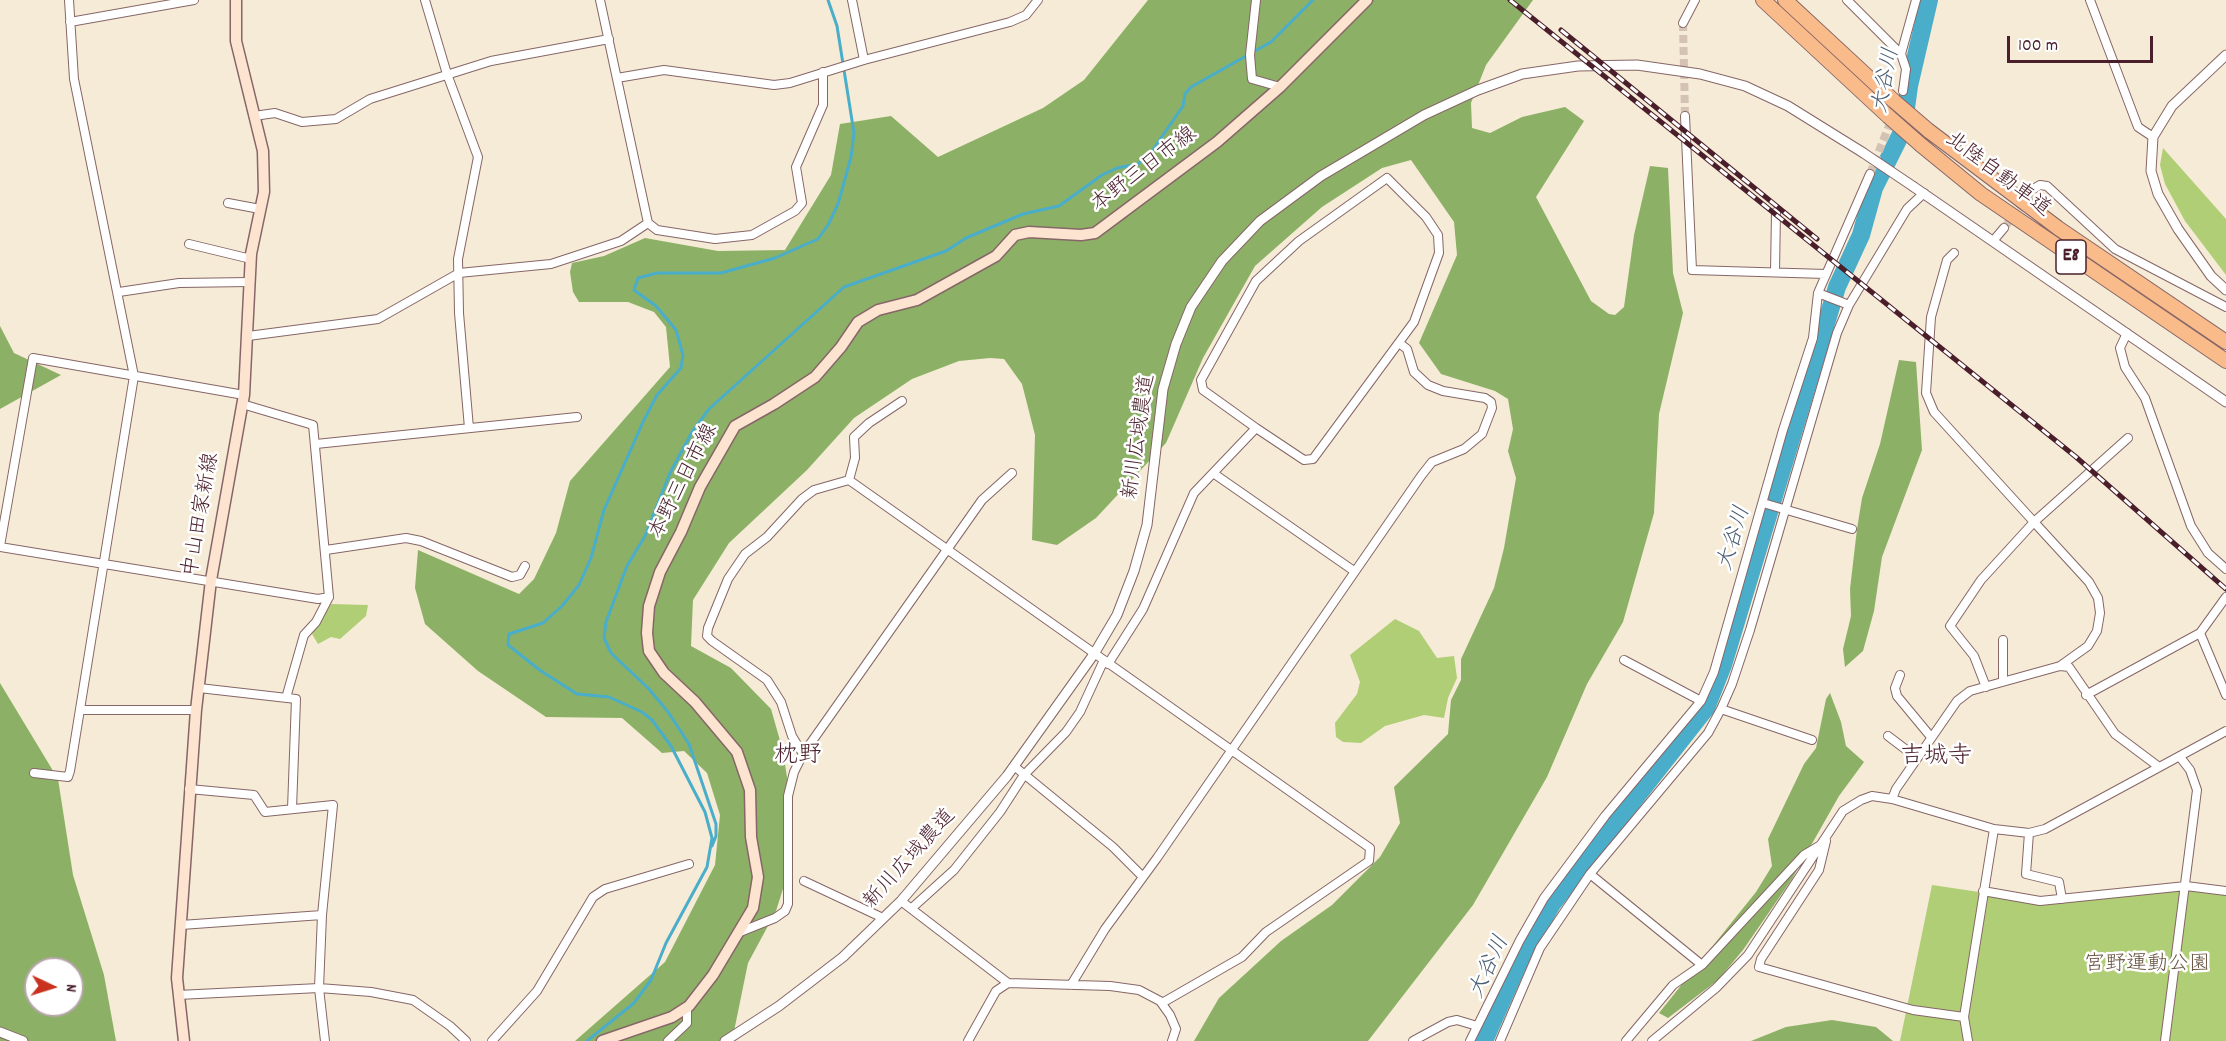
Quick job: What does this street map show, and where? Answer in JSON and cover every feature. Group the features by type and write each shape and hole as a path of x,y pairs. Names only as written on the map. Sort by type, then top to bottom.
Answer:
{"highway":[{"name":"北陸自動車道","path":"1763,0 1852,86 1921,145 1991,200 2226,362"},
{"name":"北陸自動車道","path":"1785,0 1899,96 1929,131 2058,228 2226,342"}],"main road":[{"name":"中山田家新線","path":"184,1041 178,995 189,789 196,710 211,580 243,399 251,260 265,168 236,41 236,0"},
{"name":"本野三日市線","path":"602,1041 672,1017 687,1007 702,992 753,908 758,877 752,837 750,790 737,752 695,702 664,673 649,651 647,633 649,606 660,572 681,532 700,487 735,426 815,377 841,347 858,322 878,310 917,300 937,289 996,256 1015,235 1029,232 1081,235 1095,232 1217,142 1280,87 1367,0"}],"street":[{"path":"34,772 68,777 81,710 134,376 119,292 88,158 74,79 69,0"},
{"path":"70,22 194,0"},
{"path":"425,0 447,74 478,157 459,259 459,313 469,428"},
{"path":"600,0 648,222 657,230 715,239 753,235 795,211 802,203 796,167 824,105 823,72"},
{"path":"852,0 864,60"},
{"path":"618,78 664,70 774,85 790,83 864,60 1010,22 1026,15 1038,0"},
{"path":"1256,0 1250,55 1252,78 1280,87"},
{"path":"1683,23 1695,0"},
{"path":"1901,54 1916,0"},
{"path":"2090,0 2138,127 2153,137"},
{"path":"1851,2 1901,54 1906,69 1899,96"},
{"path":"254,116 275,113 302,122 336,119 370,99 491,61 609,39"},
{"path":"2226,56 2172,106 2153,137 2151,171 2158,194 2184,238 2211,276 2226,290"},
{"name":"新川広域農道","path":"725,1041 779,1006 843,957 901,901 963,830 1014,766 1094,654 1117,615 1134,571 1147,525 1163,389 1191,307 1222,261 1260,220 1321,176 1424,115 1478,90 1522,74 1578,66 1637,65 1700,74 1745,86 1788,106 1924,193"},
{"path":"1685,116 1692,270 1826,274"},
{"path":"1470,1041 1520,940 1544,898 1605,816 1701,701 1714,672 1783,430 1813,338 1818,293 1870,174"},
{"path":"1387,178 1438,235 1439,253 1422,304 1399,343 1313,459 1304,460 1203,390 1202,380 1256,281 1299,241 1387,178"},
{"path":"2035,188 2040,185 2047,186 2115,249 2226,307"},
{"path":"1500,1041 1540,948 1590,874 1708,733 1721,709 1750,630 1837,333 1849,305 1907,209 1924,193 2226,402"},
{"path":"228,203 260,209"},
{"path":"1775,272 1776,212"},
{"path":"248,336 378,319 459,273 551,264 621,241 648,222"},
{"path":"1993,241 2004,228"},
{"path":"189,244 251,260"},
{"path":"1892,799 1917,758 1957,701 1970,691 2061,666 2088,646 2097,631 2100,613 2098,598 2089,582 1934,411 1926,393 1932,317 1947,260 1954,253"},
{"path":"119,292 178,283 250,282"},
{"path":"1818,293 1849,305"},
{"path":"2127,333 2120,348 2125,367 2145,398 2191,526 2208,553 2226,568"},
{"path":"1071,985 1105,928 1143,877 1432,462 1464,449 1482,434 1492,408 1491,402 1485,398 1443,392 1419,379 1414,372 1407,349 1399,343"},
{"path":"286,698 304,635 316,622 329,597 313,425 243,399 33,358 0,546 103,565 211,580 318,599 329,597"},
{"path":"849,480 855,458 854,437 869,423 902,401"},
{"path":"316,444 577,417"},
{"path":"912,908 930,894 976,844 1024,775 1066,732 1080,712 1106,662 1143,609 1194,493 1256,428"},
{"path":"1986,687 1974,656 1950,626 1981,580 2034,522 2128,438"},
{"path":"740,932 775,918 785,910 788,904 788,796 794,771 803,754 982,500 1012,473"},
{"path":"1213,473 1354,572"},
{"path":"803,754 792,736 781,702 766,680 712,641 707,636 708,628 728,579 745,554 773,531 808,495 849,480"},
{"path":"849,480 946,551 1370,848 1372,853 1369,861 1266,933 1242,957 1162,1003"},
{"path":"1763,503 1852,529"},
{"path":"326,550 406,538 421,541 512,577 520,575 525,566"},
{"path":"2086,695 2200,633 2226,597"},
{"path":"2200,633 2226,694"},
{"path":"2003,640 2003,681"},
{"path":"1624,660 1701,701"},
{"path":"2061,666 2069,668 2115,734 2159,767"},
{"path":"1900,675 1895,688 1897,696 1931,738"},
{"path":"199,688 296,699 292,809"},
{"path":"1721,709 1812,740"},
{"path":"81,710 196,710"},
{"path":"1652,1041 1716,988 1748,955 1843,811 1861,800 1872,796 1892,799 1994,829 2029,833 2045,829 2226,731"},
{"path":"1888,736 1917,758"},
{"path":"2165,1041 2197,790 2190,770 2181,757"},
{"path":"1014,766 1113,847 1143,877"},
{"path":"189,789 254,795 265,812 333,805 322,915 319,988 325,1041"},
{"path":"1968,1041 1964,1017 1994,829"},
{"path":"2029,833 2026,874 2059,882 2062,898"},
{"path":"1827,836 1819,870 1761,959 1759,968 1912,1010 1964,1017"},
{"path":"1626,1041 1673,984 1702,965 1804,855 1820,845"},
{"path":"492,1041 537,991 593,897 605,889 688,864"},
{"path":"1590,874 1702,965"},
{"path":"804,881 883,918"},
{"path":"1983,891 2040,901 2186,886 2226,891"},
{"path":"901,901 1008,983"},
{"path":"181,925 322,915"},
{"path":"968,1041 996,991 1008,983 1139,990 1162,1003 1176,1029 1172,1041"},
{"path":"178,995 319,988 371,992 413,1000 450,1026 466,1041"},
{"path":"668,1041 687,1023 687,1007"},
{"path":"1413,1041 1456,1020 1477,1026"},
{"path":"0,1032 23,1041"}],"green space":[{"path":"1148,0 1533,0 1486,65 1471,103 1472,128 1490,133 1522,117 1565,107 1584,121 1536,197 1591,301 1609,314 1615,315 1624,307 1634,235 1650,166 1668,168 1673,273 1683,313 1659,414 1654,513 1623,622 1587,684 1547,777 1473,905 1368,1041 1194,1041 1219,998 1281,941 1332,905 1380,857 1400,823 1394,787 1448,734 1451,700 1461,680 1461,659 1494,588 1504,548 1516,478 1508,451 1513,429 1508,399 1495,391 1441,374 1419,343 1457,255 1454,222 1411,160 1382,168 1322,207 1255,266 1203,358 1166,443 1096,518 1057,545 1032,540 1035,435 1022,384 1004,359 990,358 959,361 912,379 854,418 807,470 729,543 693,600 691,646 731,668 771,709 783,751 790,797 788,873 776,911 748,963 732,1041 575,1041 665,962 715,865 720,815 707,773 684,751 662,753 622,718 546,717 478,671 425,624 415,588 418,550 519,594 534,579 556,533 570,481 670,367 666,327 654,312 628,302 579,302 573,292 570,272 572,263 604,256 645,238 718,251 785,250 831,175 840,124 891,116 938,157 1043,108 1084,80"},
{"path":"2163,148 2226,219 2226,275 2185,221 2165,184 2160,165"},
{"path":"0,326 14,353 61,375 0,409"},
{"path":"1899,360 1916,362 1922,450 1882,557 1874,611 1863,651 1845,667 1843,649 1851,616 1850,589 1862,498 1880,444"},
{"path":"331,604 368,605 366,616 340,639 331,637 318,644 312,634"},
{"path":"1395,619 1419,631 1437,658 1454,656 1457,678 1448,698 1444,718 1424,715 1385,726 1361,743 1343,742 1336,737 1335,723 1357,694 1360,682 1350,655"},
{"path":"0,683 58,779 73,875 104,975 116,1041 0,1041"},
{"path":"1830,693 1841,722 1846,746 1864,762 1839,796 1792,879 1743,950 1718,980 1668,1018 1659,1013 1756,892 1772,866 1768,839 1804,764 1816,748 1826,699"},
{"name":"宮野運動公園","path":"1932,885 2040,901 2186,886 2226,891 2226,1041 1900,1041"},
{"path":"1832,1020 1876,1027 1893,1041 1751,1041 1786,1027"}],"waterway":[{"path":"587,1041 634,1003 651,980 666,943 707,867 712,838 705,812 671,746 652,720 642,712 609,697 577,694 541,671 508,645 509,634 543,623 562,606 579,585 591,558 604,510 643,422 657,395 681,368 683,355 676,330 656,306 634,290 638,278 657,273 721,273 775,258 818,239 828,225 838,204 851,157 854,133 837,26 828,0"},
{"path":"712,846 716,836 716,824 689,744 668,712 649,689 611,653 604,638 606,622 627,566 645,536 670,473 692,432 709,409 844,287 946,251 966,238 1023,214 1059,206 1102,175 1117,168 1138,164 1152,151 1183,106 1185,94 1191,87 1271,42 1313,0"},
{"name":"大谷川","path":"1484,1041 1520,960 1552,904 1706,708 1723,665 1837,287 1861,235 1874,188 1903,130 1909,86 1929,0"}],"tunnel":[{"path":"1683,23 1685,116"},
{"path":"1870,174 1892,118"},
{"path":"2004,228 2035,188"}],"railway":[{"path":"1510,0 2076,457 2226,589"},
{"path":"1561,30 1817,239"}],"district":[{"name":"枕野","path":"798,758"},
{"name":"吉城寺","path":"1936,759"}]}
